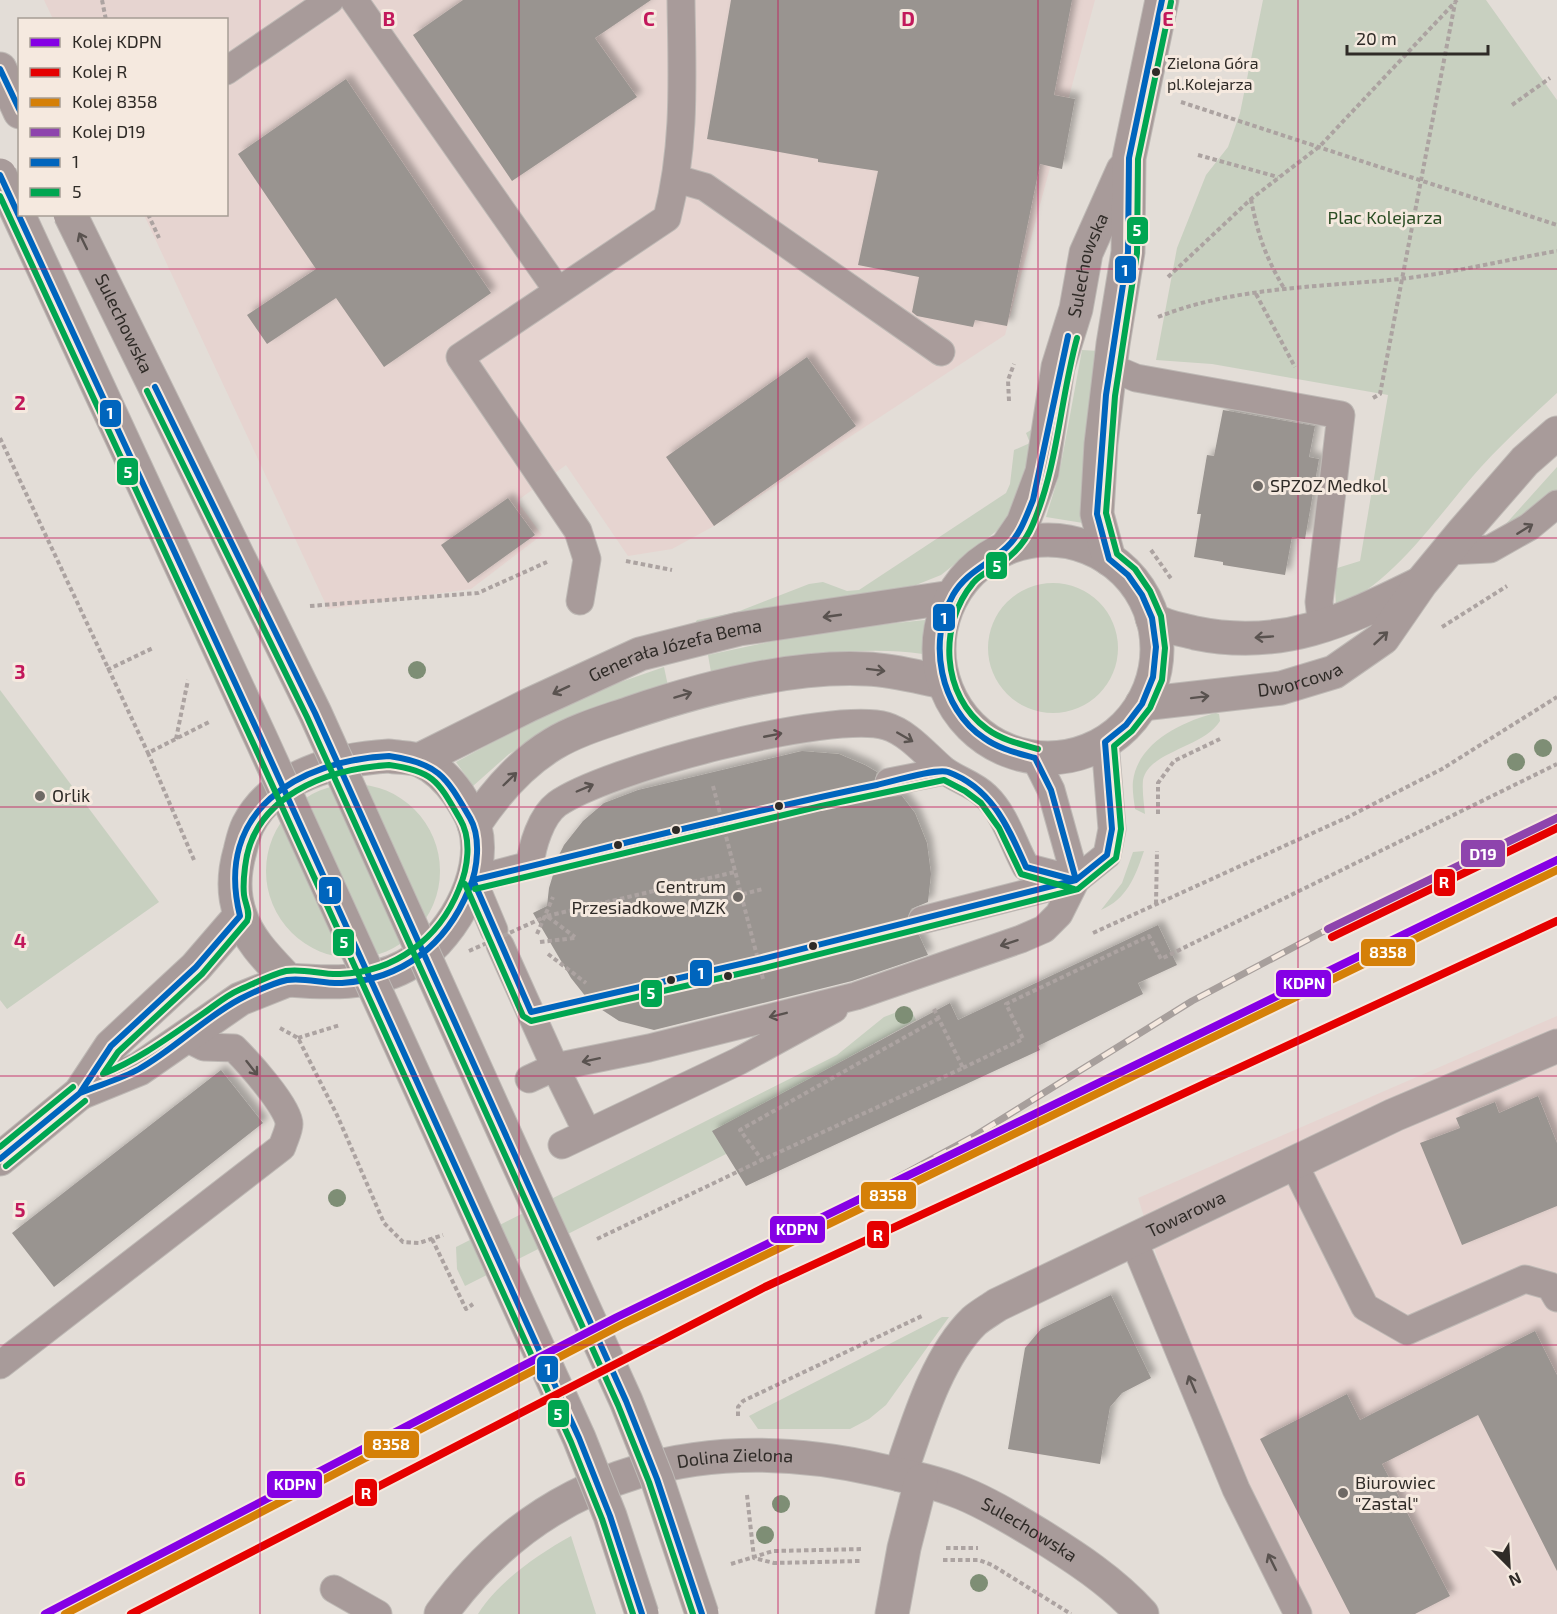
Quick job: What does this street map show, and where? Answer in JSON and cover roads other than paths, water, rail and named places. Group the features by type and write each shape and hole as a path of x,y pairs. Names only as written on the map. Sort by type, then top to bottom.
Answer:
{"street":[{"name":"Sulechowska","path":"1006,548 1023,523 1042,472 1058,367 1076,309 1086,253 1129,158 1162,0"},
{"path":"0,69 18,109"},
{"name":"Sulechowska","path":"1109,559 1097,514 1101,444 1110,367 1128,252 1129,158"},
{"path":"0,176 18,215"},
{"path":"19,216 257,730 579,1438 610,1516 642,1614"},
{"name":"Sulechowska","path":"71,216 315,713 630,1412 657,1479 702,1614"},
{"name":"Dworcowa","path":"1142,704 1281,688 1334,672 1383,638 1421,583 1448,551 1525,461 1557,433"},
{"path":"1032,541 1059,541 1085,547 1109,559 1128,575 1142,595 1152,618 1156,647 1153,677 1142,704 1126,725 1105,742 1083,753 1059,758 1035,758 1005,750 978,734 957,710 943,682 939,654 941,624 952,597 966,576 985,560 1006,548 1032,541"},
{"name":"Dworcowa","path":"1152,618 1172,627 1219,638 1284,636 1347,620 1421,583"},
{"name":"Generała Józefa Bema","path":"419,760 529,705 640,654 739,629 952,597"},
{"path":"474,825 504,785 554,744 603,722 688,693 826,669 868,669 943,682"},
{"path":"80,1093 139,1069 240,999 288,980 342,983 378,976 405,966 435,945 461,909 473,880 477,843 474,825 448,780 419,760 389,756 354,758 312,771 276,792 247,826 236,864 235,888 240,916 252,938 288,980"},
{"path":"0,1159 80,1093 111,1046 195,967 240,916"},
{"name":"Towarowa","path":"891,1614 904,1548 911,1478 925,1402 941,1369 974,1322 997,1305 1394,1115 1557,1046"},
{"name":"Dolina Zielona","path":"441,1614 478,1568 508,1542 575,1497 635,1472 696,1458 742,1455 825,1459 911,1478"},
{"name":"Sulechowska","path":"911,1478 959,1491 992,1506 1084,1562 1142,1614"}],"lane":[{"path":"228,70 330,0"},
{"path":"354,0 558,291"},
{"path":"580,601 586,559 578,531 460,357 667,218 677,179 683,124 681,0"},
{"path":"677,179 705,187 941,352"},
{"path":"1110,367 1136,378 1329,412 1319,602 1322,627"},
{"path":"1448,551 1490,549 1529,527 1557,504"},
{"path":"587,1132 555,1067 473,880 530,865 533,842 555,806 578,791 645,767 762,737 855,723 886,726 916,744 945,771 970,783 988,797 1007,824 1026,867 1076,880"},
{"path":"922,920 1076,880 1107,855 1112,828 1105,742"},
{"path":"529,1079 555,1067 649,1048 856,996 1044,929 1059,914 1076,880 1051,790 1035,758"},
{"path":"889,782 945,771"},
{"path":"561,1144 802,1029 856,996"},
{"path":"0,1365 282,1147 289,1123 285,1111 234,1048 204,1047 184,1037"},
{"path":"1294,1164 1365,1307 1407,1331 1525,1279 1550,1286 1557,1298"},
{"path":"1133,1239 1236,1489 1298,1614"},
{"path":"334,1589 378,1614"}],"railway":[{"path":"836,1211 976,1135 1192,1001 1328,929"}],"rail line":[{"name":"D19","path":"1328,929 1557,818"},
{"name":"R","path":"1332,937 1557,828"},
{"name":"KDPN","path":"45,1614 617,1317 1557,860"},
{"name":"8358","path":"65,1614 621,1325 1557,870"},
{"name":"R","path":"131,1614 765,1287 1557,921"}],"place":[{"name":"Zielona Góra pl.Kolejarza","path":"1156,72"},
{"name":"SPZOZ Medkol","path":"1258,486"},
{"name":"Orlik","path":"40,796"},
{"name":"Centrum Przesiadkowe MZK","path":"738,897"},
{"name":"Biurowiec \"Zastal\"","path":"1343,1493"}],"park label":[{"name":"Plac Kolejarza","path":"1385,218"}]}
